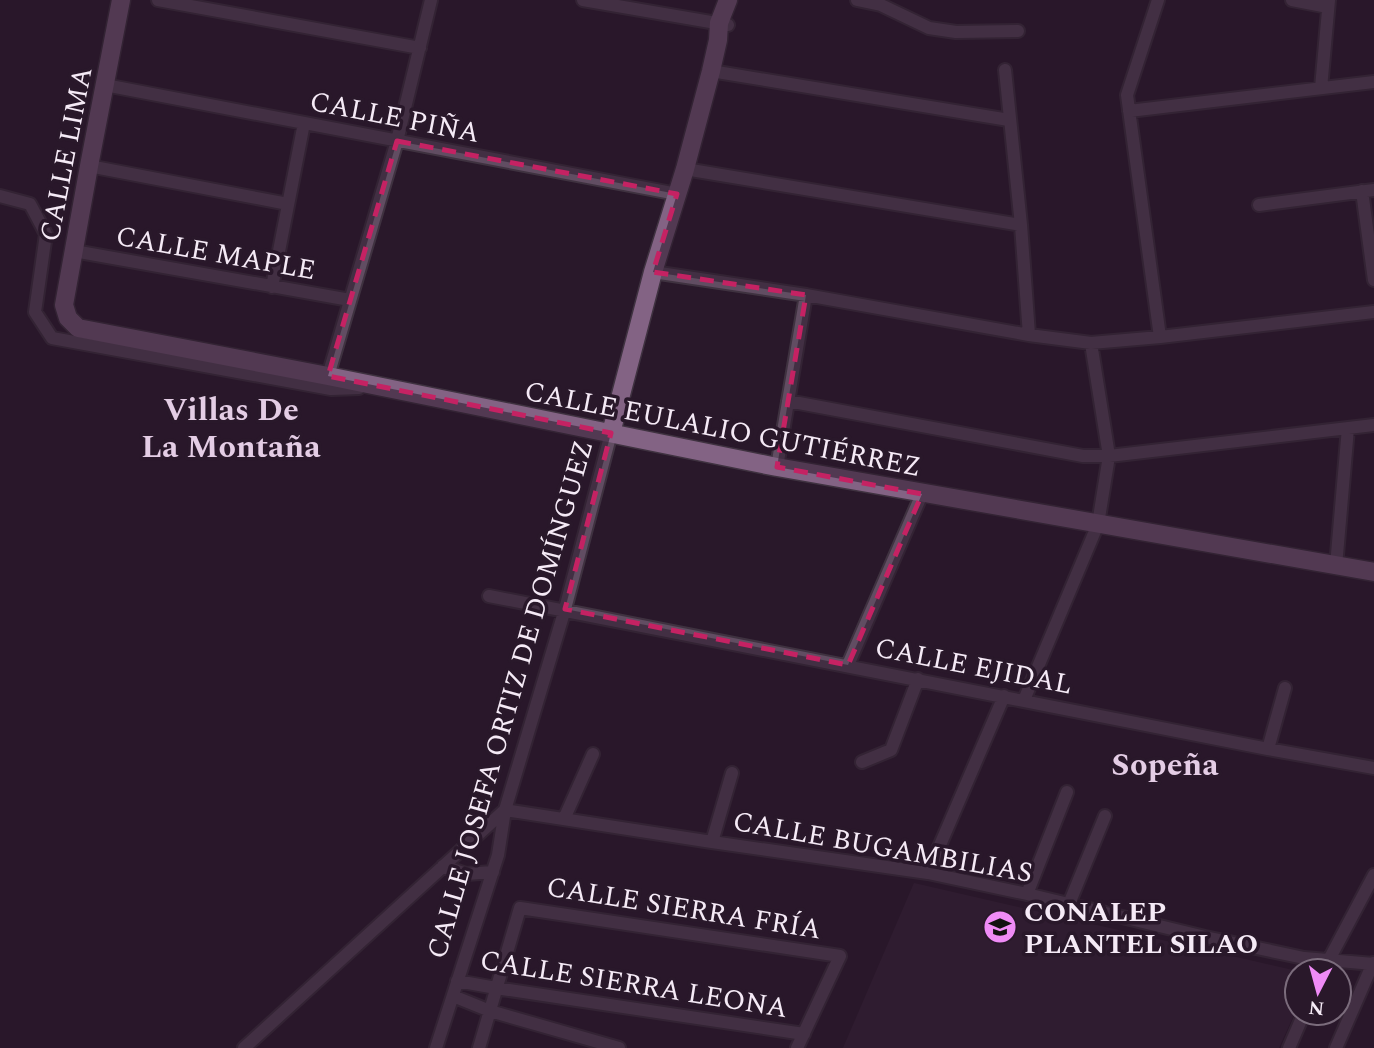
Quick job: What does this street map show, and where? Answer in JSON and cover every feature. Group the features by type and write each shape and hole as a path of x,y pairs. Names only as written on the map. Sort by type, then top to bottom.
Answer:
{"street":[{"name":"CALLE LIMA","path":"68,317 64,305 121,0"},
{"path":"158,0 420,48"},
{"path":"328,376 397,141 431,0"},
{"path":"583,0 627,4 722,29"},
{"name":"CALLE JOSEFA ORTIZ DE DOMÍNGUEZ","path":"436,1048 498,855 505,810 565,609 653,272 685,169 729,0"},
{"name":"CALLE JOSEFA ORTIZ DE DOMÍNGUEZ","path":"722,29 739,0"},
{"path":"857,0 881,5 929,28 956,32 1018,31"},
{"path":"1158,0 1126,95 1160,337"},
{"path":"1292,0 1329,3 1321,88"},
{"path":"1004,70 1030,335"},
{"path":"711,71 1009,120"},
{"path":"1129,111 1374,82"},
{"name":"CALLE PIÑA","path":"104,85 677,194"},
{"path":"272,287 304,123"},
{"path":"89,166 288,204"},
{"path":"685,169 1021,225"},
{"path":"1259,205 1368,191 1374,280"},
{"path":"0,196 30,204 46,234 35,312 52,338 331,389 380,387"},
{"name":"CALLE MAPLE","path":"74,251 350,300"},
{"path":"653,272 1091,343 1374,312"},
{"path":"777,467 806,295"},
{"name":"CALLE EULALIO GUTIÉRREZ","path":"68,317 78,328 777,467 1374,572"},
{"path":"1024,700 1098,524 1109,456 1091,343"},
{"path":"788,401 1083,456 1109,456 1374,425"},
{"path":"1336,566 1348,428"},
{"path":"848,665 922,494"},
{"name":"CALLE EJIDAL","path":"489,596 1374,768"},
{"path":"862,762 891,750 918,679"},
{"path":"1268,749 1285,688"},
{"path":"928,873 1004,696"},
{"path":"564,819 593,754"},
{"path":"712,842 732,773"},
{"path":"1027,894 1067,792"},
{"path":"244,1048 505,810"},
{"name":"CALLE BUGAMBILIAS","path":"505,810 928,873 1299,957"},
{"path":"1069,904 1105,816"},
{"path":"443,866 466,874 493,872"},
{"path":"1330,957 1374,875"},
{"name":"CALLE SIERRA FRÍA","path":"496,988 520,908 840,956 804,1034"},
{"path":"1336,1048 1373,963"},
{"name":"CALLE BUGAMBILIAS","path":"1353,964 1373,963"},
{"name":"CALLE SIERRA LEONA","path":"457,981 804,1034"},
{"path":"479,1048 496,988"},
{"path":"453,996 490,1011 619,1048"},
{"path":"1289,1048 1298,1027"},
{"path":"797,1048 804,1034"}],"highlighted area":[{"path":"397,141 677,194 653,272 806,295 777,467 922,494 848,665 565,609 611,433 328,376"}],"shaded area":[{"name":"CONALEP PLANTEL SILAO","path":"914,883 1283,968 1283,1027 1288,1027 1279,1048 843,1048"}],"place":[{"name":"CONALEP PLANTEL SILAO","path":"1000,927"}],"district":[{"name":"Villas De La Montaña","path":"231,428"},
{"name":"Sopeña","path":"1165,764"}]}
